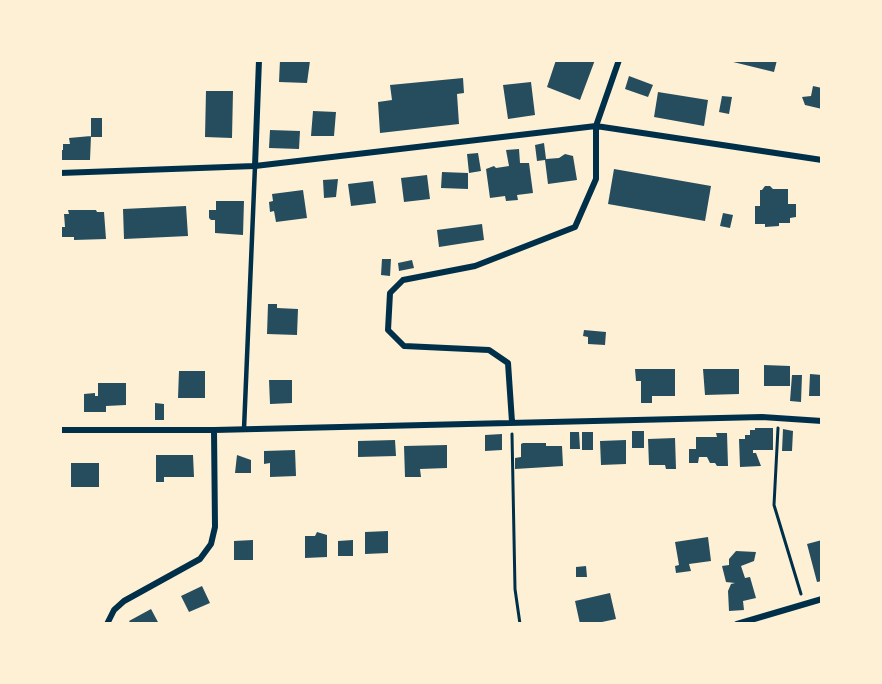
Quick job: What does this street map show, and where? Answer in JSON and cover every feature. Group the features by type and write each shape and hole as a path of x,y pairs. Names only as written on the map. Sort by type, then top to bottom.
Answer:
{"street":[{"path":"255,166 259,60"},
{"path":"512,422 508,363 489,350 404,346 388,330 390,293 403,280 475,266 575,228 597,178 596,126 619,60"},
{"path":"60,173 255,166 596,126 822,160"},
{"path":"60,430 214,430 750,417 822,421"},
{"path":"107,624 114,610 124,601 200,559 211,544 215,526 214,430"},
{"path":"737,624 822,599"}],"lane":[{"path":"244,429 255,166"}],"path":[{"path":"779,418 774,506 804,604"},
{"path":"512,422 515,589 520,624"}],"building":[{"path":"280,60 310,61 307,83 279,82"},
{"path":"556,60 595,60 580,100 547,87"},
{"path":"725,60 777,60 774,72"},
{"path":"629,76 653,85 648,97 625,89"},
{"path":"463,78 464,93 457,94 459,124 380,133 378,102 392,100 390,85"},
{"path":"531,82 535,115 508,119 503,85"},
{"path":"813,86 822,88 822,109 805,105 802,97 811,96"},
{"path":"206,91 233,91 232,138 205,137"},
{"path":"658,92 708,100 704,126 654,117"},
{"path":"722,96 732,97 729,114 719,112"},
{"path":"313,111 336,112 334,136 311,136"},
{"path":"91,118 102,118 102,137 91,137"},
{"path":"270,130 300,131 299,149 269,148"},
{"path":"91,136 90,160 60,160 60,150 63,150 63,144 70,144 69,138"},
{"path":"544,143 546,159 559,158 565,154 573,156 577,180 548,184 545,160 537,161 535,145"},
{"path":"519,149 520,163 529,163 533,193 517,195 518,200 506,201 505,196 490,198 486,169 494,166 496,168 509,166 506,150"},
{"path":"478,153 481,171 469,173 467,154"},
{"path":"614,169 711,186 705,221 608,204"},
{"path":"442,172 468,173 468,189 441,188"},
{"path":"427,175 430,199 404,202 401,178"},
{"path":"338,179 336,197 324,198 323,180"},
{"path":"373,181 376,203 351,206 348,184"},
{"path":"765,186 773,189 788,189 788,204 796,204 796,217 790,218 790,223 765,227 765,224 755,224 755,206 760,206 760,190"},
{"path":"303,190 307,218 276,222 274,211 270,212 269,202 273,201 272,194"},
{"path":"216,201 244,201 243,235 215,233 215,220 209,218 209,210 216,210"},
{"path":"186,206 188,236 124,239 123,209"},
{"path":"68,210 104,212 106,239 74,240 74,237 61,237 60,227 65,227 64,214 69,214"},
{"path":"723,213 733,215 730,228 720,226"},
{"path":"482,224 484,240 439,247 437,230"},
{"path":"382,259 391,259 390,276 381,275"},
{"path":"412,260 414,268 399,271 398,263"},
{"path":"268,304 277,304 277,308 298,309 297,335 267,334"},
{"path":"584,330 606,332 605,345 588,344 588,337 583,336"},
{"path":"764,365 790,366 790,386 764,386"},
{"path":"635,369 675,369 675,396 652,396 652,403 641,403 641,381 636,381"},
{"path":"703,369 739,369 739,394 705,395"},
{"path":"179,371 205,371 205,398 178,398"},
{"path":"810,374 822,375 822,396 809,396"},
{"path":"792,375 802,375 801,402 790,401"},
{"path":"269,380 292,380 292,403 270,404"},
{"path":"98,383 126,383 126,405 106,406 106,412 84,412 84,394 95,393 95,396 98,396"},
{"path":"155,403 164,404 164,420 155,420"},
{"path":"755,428 773,428 773,450 753,450 761,466 740,467 739,439 745,439 745,435 750,435 750,430 755,430"},
{"path":"783,429 793,431 792,451 782,451"},
{"path":"632,431 644,431 644,448 632,448"},
{"path":"570,432 579,432 580,449 570,449"},
{"path":"582,432 593,432 593,450 582,450"},
{"path":"716,433 727,433 728,466 717,466 715,463 710,463 707,457 699,457 698,463 689,463 689,449 696,449 696,437 717,437"},
{"path":"502,434 502,450 485,451 485,435"},
{"path":"675,438 676,469 666,469 665,465 649,465 648,439"},
{"path":"395,440 396,456 358,457 358,441"},
{"path":"626,440 626,464 601,465 600,441"},
{"path":"521,444 562,446 563,466 515,469 515,458 521,457"},
{"path":"447,445 447,468 420,469 421,477 405,477 404,446"},
{"path":"295,450 296,476 270,477 270,463 264,464 264,451"},
{"path":"156,455 193,455 194,477 164,477 164,482 156,482"},
{"path":"237,455 251,460 251,473 235,473"},
{"path":"71,463 99,463 99,487 71,487"},
{"path":"388,531 388,553 365,554 365,532"},
{"path":"317,532 327,535 327,557 305,558 305,536 315,536"},
{"path":"708,537 711,561 689,564 691,571 676,573 675,566 679,565 675,542"},
{"path":"253,540 253,560 234,560 234,541"},
{"path":"353,540 353,556 338,556 338,541"},
{"path":"822,540 822,581 817,582 807,544"},
{"path":"736,551 756,552 754,561 741,566 745,578 750,577 756,598 743,601 744,610 729,611 728,591 731,584 735,583 726,582 722,566 729,565 729,559"},
{"path":"586,566 587,577 576,577 576,567"},
{"path":"202,586 210,603 189,612 181,596"},
{"path":"610,593 616,619 602,622 602,624 580,624 575,601"},
{"path":"151,609 159,624 131,624 129,621"}]}
